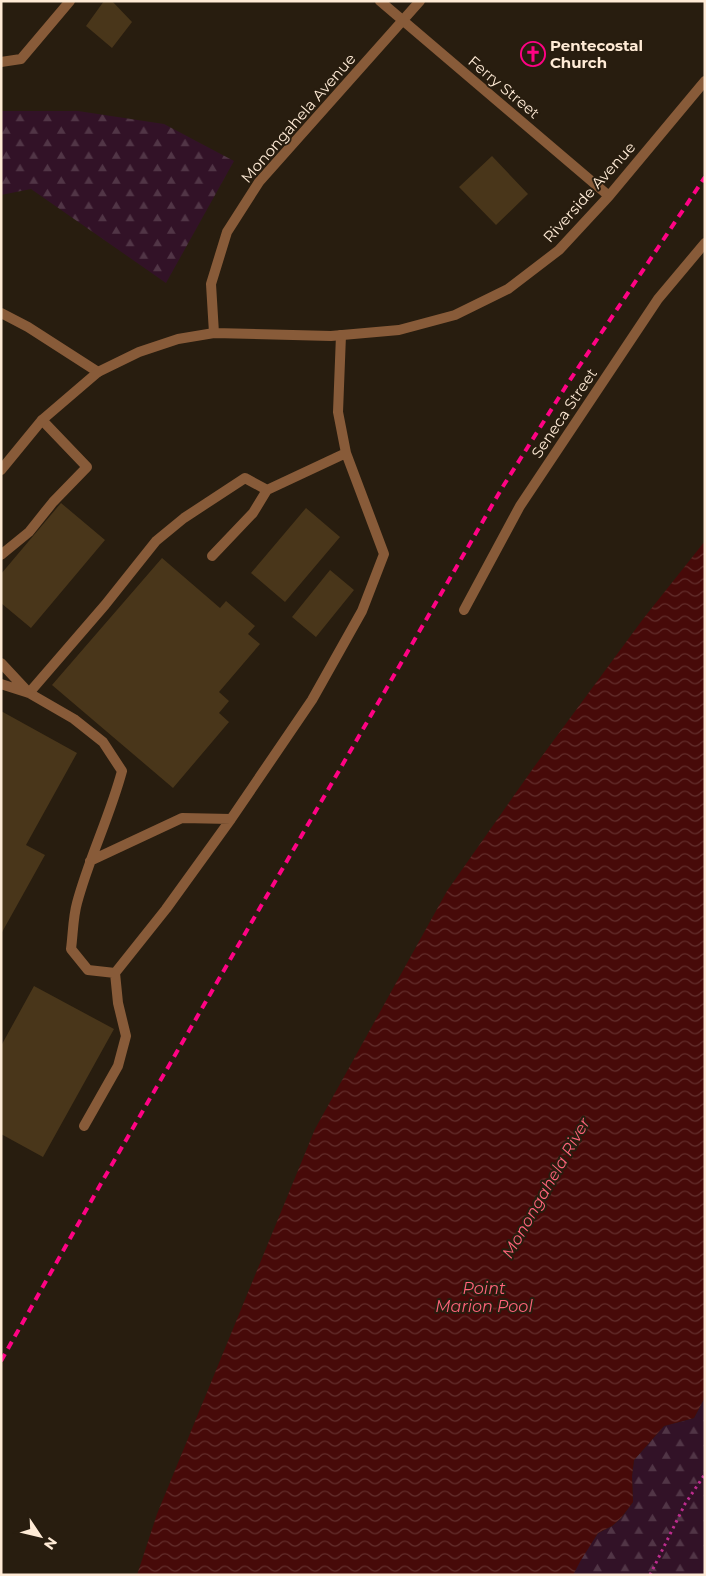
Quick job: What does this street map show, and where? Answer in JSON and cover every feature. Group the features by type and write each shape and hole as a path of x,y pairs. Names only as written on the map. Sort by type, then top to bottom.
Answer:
{"street":[{"path":"1,62 21,59 70,1"},
{"name":"Ferry Street","path":"380,1 608,196"},
{"name":"Monongahela Avenue","path":"214,333 211,284 227,232 258,182 420,1"},
{"name":"Riverside Avenue","path":"214,333 341,335 399,330 454,315 508,289 558,250 608,196 705,81"},
{"name":"Seneca Street","path":"464,610 526,497 658,299 705,243"},
{"path":"1,313 28,327 98,372"},
{"path":"1,470 42,420 98,372 139,352 178,339 214,333"},
{"path":"84,1126 118,1066 126,1036 118,1003 116,974 166,910 232,819 316,692 362,611 384,554 346,453 338,412 341,335"},
{"path":"1,555 29,532 53,502 87,467 42,420"},
{"path":"212,556 253,513 267,490 346,453"},
{"path":"29,693 156,541 184,518 245,478 267,490"},
{"path":"1,663 29,693"},
{"path":"1,684 29,693 74,719 104,742 122,771 115,799 90,861 76,905 71,949 88,970 116,974"},
{"path":"90,861 182,818 232,819"}],"path":[{"path":"650,1575 685,1504 705,1474"}],"green space":[{"path":"1,111 78,111 164,124 234,161 166,283 31,189 1,195"},
{"path":"705,1397 705,1575 573,1575 580,1560 598,1533 612,1526 621,1518 633,1502 632,1476 634,1460 664,1426 694,1418"}],"water":[{"name":"Point Marion Pool","path":"705,541 705,1397 694,1418 664,1426 634,1460 632,1476 633,1502 621,1518 612,1526 598,1533 573,1575 137,1575 157,1514 315,1129 447,891 534,767 643,619"}],"building":[{"path":"104,1 112,1 132,22 112,48 86,26"},
{"path":"492,156 528,194 496,225 459,187"},
{"path":"61,503 105,540 31,628 1,603 1,574"},
{"path":"306,508 340,537 285,602 251,573"},
{"path":"162,558 220,608 226,601 255,626 248,634 260,644 219,692 229,701 219,713 229,722 173,788 52,685"},
{"path":"330,570 354,590 316,637 292,617"},
{"path":"1,711 77,753 26,845 45,855 1,934"},
{"path":"34,986 114,1029 43,1157 1,1134 1,1046"}],"railway":[{"path":"1,1361 103,1180 502,488 568,383 705,177"}],"place":[{"name":"Pentecostal Church","path":"533,54"}],"water label":[{"name":"Monongahela River","path":"546,1188"}]}
